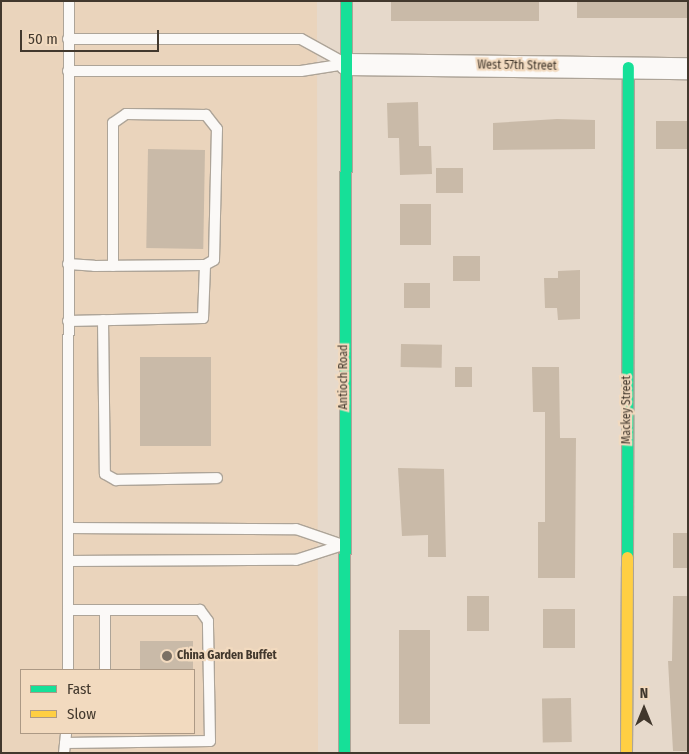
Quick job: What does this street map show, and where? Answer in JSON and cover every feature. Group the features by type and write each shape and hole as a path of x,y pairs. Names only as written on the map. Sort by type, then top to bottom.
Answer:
{"main road":[{"name":"Antioch Road","path":"344,753 346,1"},
{"name":"Mackey Street","path":"626,753 628,67"}],"street":[{"name":"West 57th Street","path":"346,64 688,68"}],"lane":[{"path":"68,669 69,1"},
{"path":"68,38 301,39 346,64"},
{"path":"68,72 301,71 346,64"},
{"path":"68,321 203,318 205,265 217,253 214,121 206,115 126,114 113,123 113,266"},
{"path":"68,264 113,266 205,265"},
{"path":"103,320 105,474 116,480 217,478"},
{"path":"68,528 296,529 344,545"},
{"path":"68,561 296,560 344,545"},
{"path":"65,743 105,738 210,741 208,621 200,610 68,610"},
{"path":"105,610 105,669"}],"shaded area":[{"path":"1,1 317,1 318,753 1,753"}],"building":[{"path":"391,1 539,1 539,21 391,21"},
{"path":"577,1 688,1 688,18 577,18"},
{"path":"418,102 419,146 431,146 432,174 400,175 399,138 388,138 387,103"},
{"path":"557,119 595,120 595,149 493,150 493,123"},
{"path":"656,121 688,121 688,149 656,149"},
{"path":"148,149 205,150 203,249 146,248"},
{"path":"436,168 463,168 463,193 436,193"},
{"path":"400,204 431,204 431,245 400,245"},
{"path":"453,256 480,256 480,281 453,281"},
{"path":"580,270 580,319 558,320 557,308 545,308 544,278 558,278 558,271"},
{"path":"404,283 430,283 430,308 404,308"},
{"path":"401,344 442,345 442,368 401,367"},
{"path":"140,357 211,357 211,446 140,446"},
{"path":"455,367 472,367 472,387 455,387"},
{"path":"532,367 559,367 560,438 576,438 575,578 538,578 538,522 545,522 545,412 533,412"},
{"path":"398,468 444,469 446,557 428,557 428,535 402,536"},
{"path":"673,533 688,533 688,568 673,568"},
{"path":"467,596 489,596 489,631 467,631"},
{"path":"673,596 688,596 688,751 673,751 668,661 672,661"},
{"path":"543,609 575,609 575,648 543,648"},
{"path":"399,630 430,630 430,724 399,724"},
{"name":"China Garden Buffet","path":"140,641 193,641 193,669 140,669"},
{"path":"571,698 572,742 543,742 542,699"}],"traffic: fast":[{"path":"344,753 346,1"},
{"path":"627,557 628,67"}],"traffic: slow":[{"path":"626,753 627,557"}],"place":[{"name":"China Garden Buffet","path":"167,656"}]}
